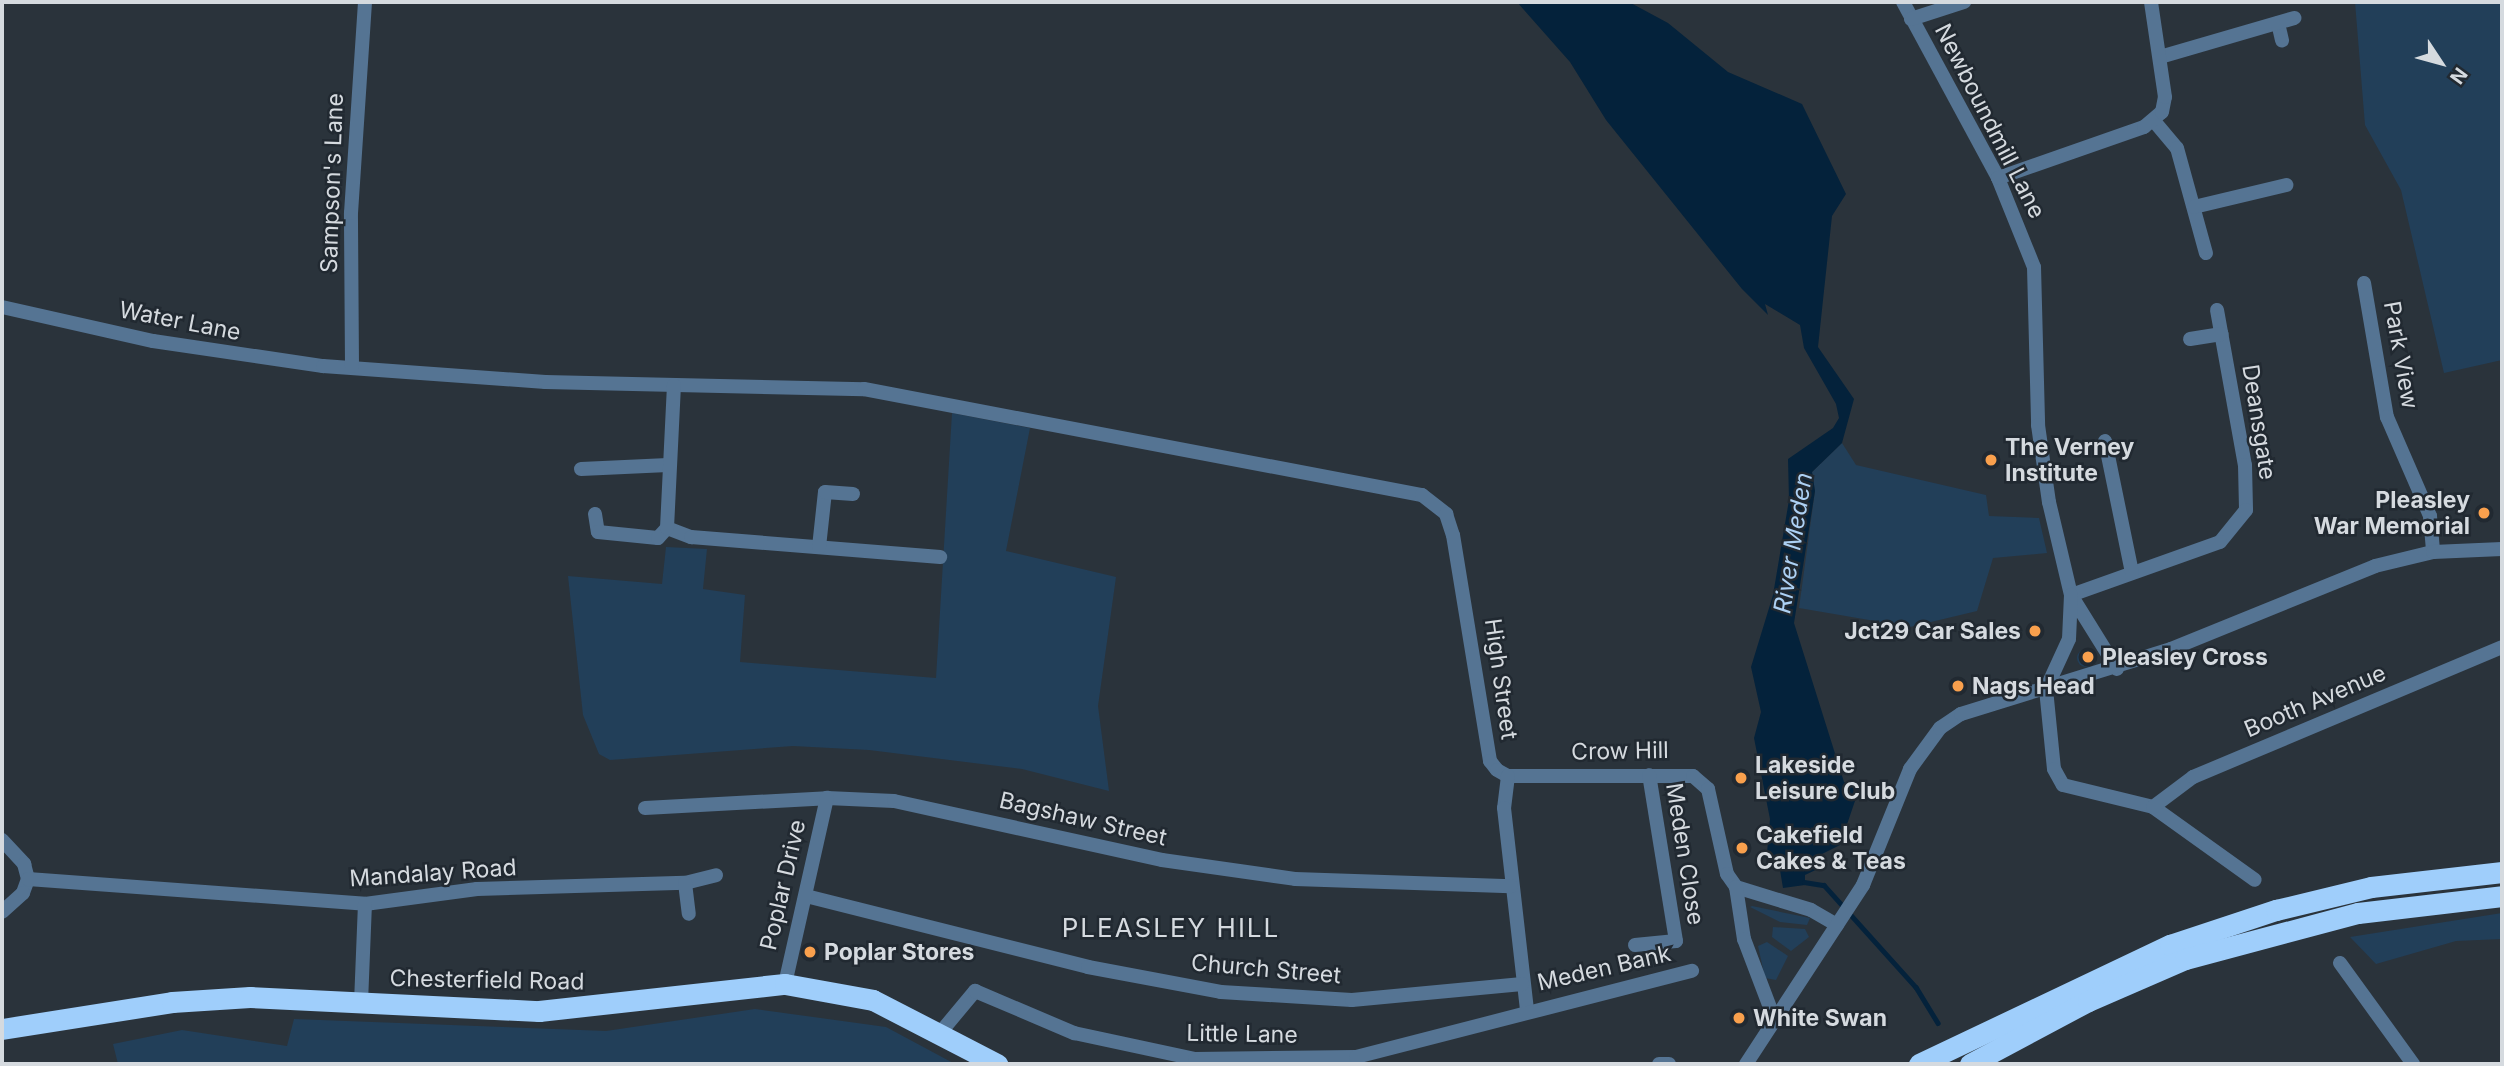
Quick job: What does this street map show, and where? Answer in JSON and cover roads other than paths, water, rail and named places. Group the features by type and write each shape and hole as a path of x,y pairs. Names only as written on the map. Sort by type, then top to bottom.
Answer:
{"highway":[{"path":"1919,1064 2169,945 2241,921 2371,887 2502,872"},
{"path":"1970,1064 2088,1001 2185,959 2358,913 2502,896"},
{"name":"Chesterfield Road","path":"2,1029 176,1001 250,997 539,1011 785,984 855,995 940,1033 998,1064"}],"street":[{"name":"Sampson's Lane","path":"352,366 351,212 365,2"},
{"name":"Newboundmill Lane","path":"1902,2 1998,178 2034,267 2038,425 2071,595 2069,639 2046,689"},
{"path":"1911,19 1964,2"},
{"path":"1998,178 2154,121 2165,97 2151,2"},
{"path":"2160,57 2294,18"},
{"path":"2278,23 2282,41"},
{"path":"2154,121 2177,148 2207,253"},
{"path":"2263,174 2267,190"},
{"path":"2194,207 2286,185"},
{"name":"Park View","path":"2364,283 2362,300 2387,417 2430,516 2433,552"},
{"name":"Water Lane","path":"2,307 233,355 352,366 674,385 800,384 956,403 1388,486 1422,495 1446,514"},
{"name":"Deansgate","path":"2071,595 2220,542 2246,510 2217,310"},
{"path":"2190,339 2222,334"},
{"path":"595,514 598,532 659,538 667,528 674,385"},
{"path":"2105,441 2132,572"},
{"path":"2109,461 2125,458"},
{"path":"581,469 668,465"},
{"path":"819,547 825,492 853,494"},
{"name":"High Street","path":"1446,514 1464,577 1490,761 1508,776"},
{"path":"667,528 691,537 940,557"},
{"path":"1746,1064 1854,901 1910,769 1940,728 1961,714 2117,669 2347,576 2433,552 2502,549"},
{"name":"Newboundmill Lane","path":"2071,595 2117,669"},
{"name":"Booth Avenue","path":"2153,807 2193,777 2502,647"},
{"path":"2046,689 2054,769 2063,785 2153,807 2255,880"},
{"name":"Crow Hill","path":"1508,776 1649,775 1683,772 1708,789 1727,874 1736,887 1744,939 1774,1018"},
{"name":"Meden Close","path":"1635,945 1676,941 1649,775"},
{"path":"1508,776 1504,808 1521,984 1527,1010"},
{"name":"Bagshaw Street","path":"645,808 827,797 894,801 1162,860 1295,879 1511,887"},
{"name":"Poplar Drive","path":"785,984 827,797"},
{"path":"2,912 23,893 28,878 4,842"},
{"name":"Mandalay Road","path":"28,878 365,904 477,889 685,883 716,875"},
{"path":"685,883 690,915"},
{"path":"1736,887 1811,910 1838,923"},
{"name":"Church Street","path":"806,896 1088,967 1221,992 1352,1000 1521,984"},
{"path":"361,1003 365,904"},
{"path":"2340,963 2413,1064"},
{"name":"Meden Bank","path":"1527,1010 1692,971"},
{"name":"Little Lane","path":"940,1033 975,991 1074,1033 1195,1059 1356,1057 1527,1010"},
{"path":"1659,1064 1669,1064"}],"water":[{"path":"1517,2 1629,2 1668,23 1728,72 1802,104 1846,194 1832,216 1818,347 1854,399 1842,443 1812,472 1815,491 1794,623 1844,782 1851,782 1857,795 1840,845 1820,855 1824,866 1805,875 1805,885 1783,888 1780,870 1767,853 1770,819 1754,738 1761,712 1751,667 1773,595 1789,500 1788,459 1833,428 1839,418 1836,404 1804,348 1800,325 1765,304 1768,315 1742,289 1606,120 1570,62"}],"waterway":[{"name":"River Meden","path":"1804,882 1824,885 1916,987 1938,1023"}],"place":[{"name":"The Verney Institute","path":"1991,460"},
{"name":"Pleasley War Memorial","path":"2484,513"},
{"name":"Jct29 Car Sales","path":"2035,631"},
{"name":"Pleasley Cross","path":"2088,657"},
{"name":"Nags Head","path":"1958,686"},
{"name":"Lakeside Leisure Club","path":"1741,778"},
{"name":"Cakefield Cakes & Teas","path":"1742,848"},
{"name":"Poplar Stores","path":"810,952"},
{"name":"White Swan","path":"1739,1018"}],"district":[{"name":"PLEASLEY HILL","path":"1171,928"}]}
